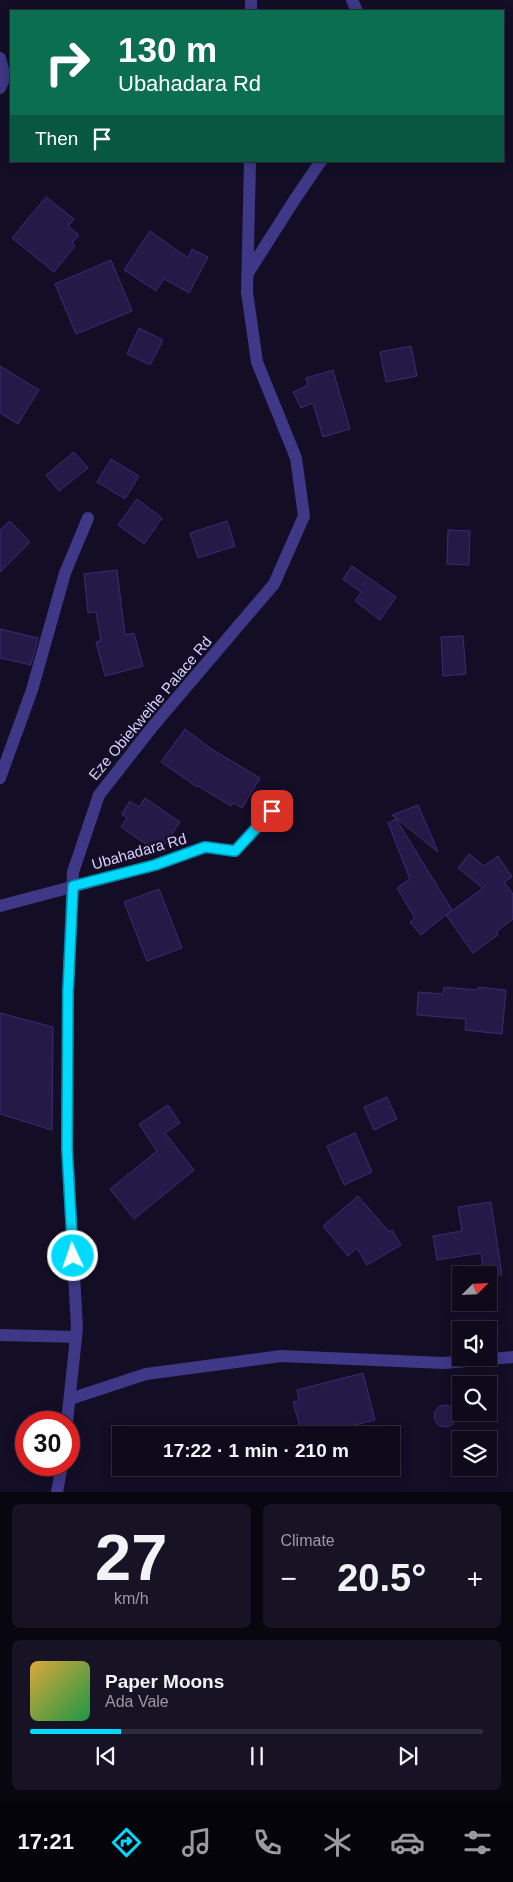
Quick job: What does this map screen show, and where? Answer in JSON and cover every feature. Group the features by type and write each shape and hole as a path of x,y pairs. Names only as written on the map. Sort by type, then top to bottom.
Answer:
{"street":[{"path":"0,58 5,77 0,88"},
{"name":"Eze Obiekweihe Palace Rd","path":"68,1411 76,1337 67,1148 68,991 73,872 99,795 153,726 274,584 304,516 296,458 257,362 247,292 250,162"},
{"path":"248,273 295,199 321,162"},
{"path":"0,778 32,690 65,573 88,518"},
{"name":"Ubahadara Rd","path":"73,886 155,865 205,847 235,851 282,800"},
{"path":"0,906 73,886"},
{"path":"0,1335 76,1337"},
{"path":"70,1398 146,1374 281,1356 444,1363 513,1357"},
{"path":"57,1492 60,1476"}],"building":[{"path":"46,197 74,219 68,226 79,235 72,243 75,246 54,272 12,238"},
{"path":"150,231 188,258 192,249 208,257 189,293 164,279 156,291 124,270"},
{"path":"111,260 132,311 76,334 55,284"},
{"path":"139,328 163,340 150,365 127,354"},
{"path":"411,346 417,376 386,382 380,352"},
{"path":"0,366 39,390 18,424 0,413"},
{"path":"333,370 350,429 323,437 313,403 301,408 293,392 308,385 306,378"},
{"path":"74,452 88,468 59,491 46,475"},
{"path":"111,459 139,476 125,499 97,482"},
{"path":"137,499 162,518 144,544 118,525"},
{"path":"10,521 30,542 0,572 0,530"},
{"path":"227,521 235,546 198,558 190,533"},
{"path":"448,530 470,531 469,565 447,564"},
{"path":"352,566 396,597 380,620 355,601 361,592 343,579"},
{"path":"117,570 125,635 134,633 143,666 105,676 96,642 101,641 96,612 88,613 84,574"},
{"path":"0,629 38,638 31,665 0,658"},
{"path":"463,636 466,674 443,676 441,637"},
{"path":"185,729 210,748 260,778 242,808 234,803 231,806 197,787 161,762"},
{"path":"145,798 180,822 159,853 121,827 127,818 122,814 130,801 139,807"},
{"path":"418,805 438,852 392,815"},
{"path":"396,819 452,910 421,935 410,922 415,918 397,888 410,879 388,823"},
{"path":"469,854 484,866 498,856 512,877 504,882 513,894 513,919 496,932 498,935 473,953 446,915 483,888 458,868"},
{"path":"159,889 182,948 147,961 124,902"},
{"path":"444,987 477,990 478,987 506,990 502,1034 465,1030 466,1019 417,1015 418,992 443,994"},
{"path":"0,1013 53,1027 52,1130 0,1114"},
{"path":"387,1097 397,1119 374,1130 364,1107"},
{"path":"168,1105 180,1123 165,1133 194,1170 134,1219 110,1189 157,1151 139,1124"},
{"path":"355,1133 372,1172 344,1185 327,1146"},
{"path":"358,1196 389,1232 392,1230 401,1245 367,1265 357,1248 348,1256 323,1226"},
{"path":"491,1202 502,1275 498,1275 498,1266 483,1266 481,1253 437,1260 433,1236 462,1231 458,1207"},
{"path":"363,1373 375,1420 351,1426 300,1426 293,1402 299,1401 297,1390"},
{"path":"445,1405 452,1408 452,1421 454,1421 453,1424 445,1427 437,1424 434,1416 437,1408"}],"route":[{"path":"73,1256 67,1148 68,991 73,886 155,865 205,847 235,851 272,811"}]}
